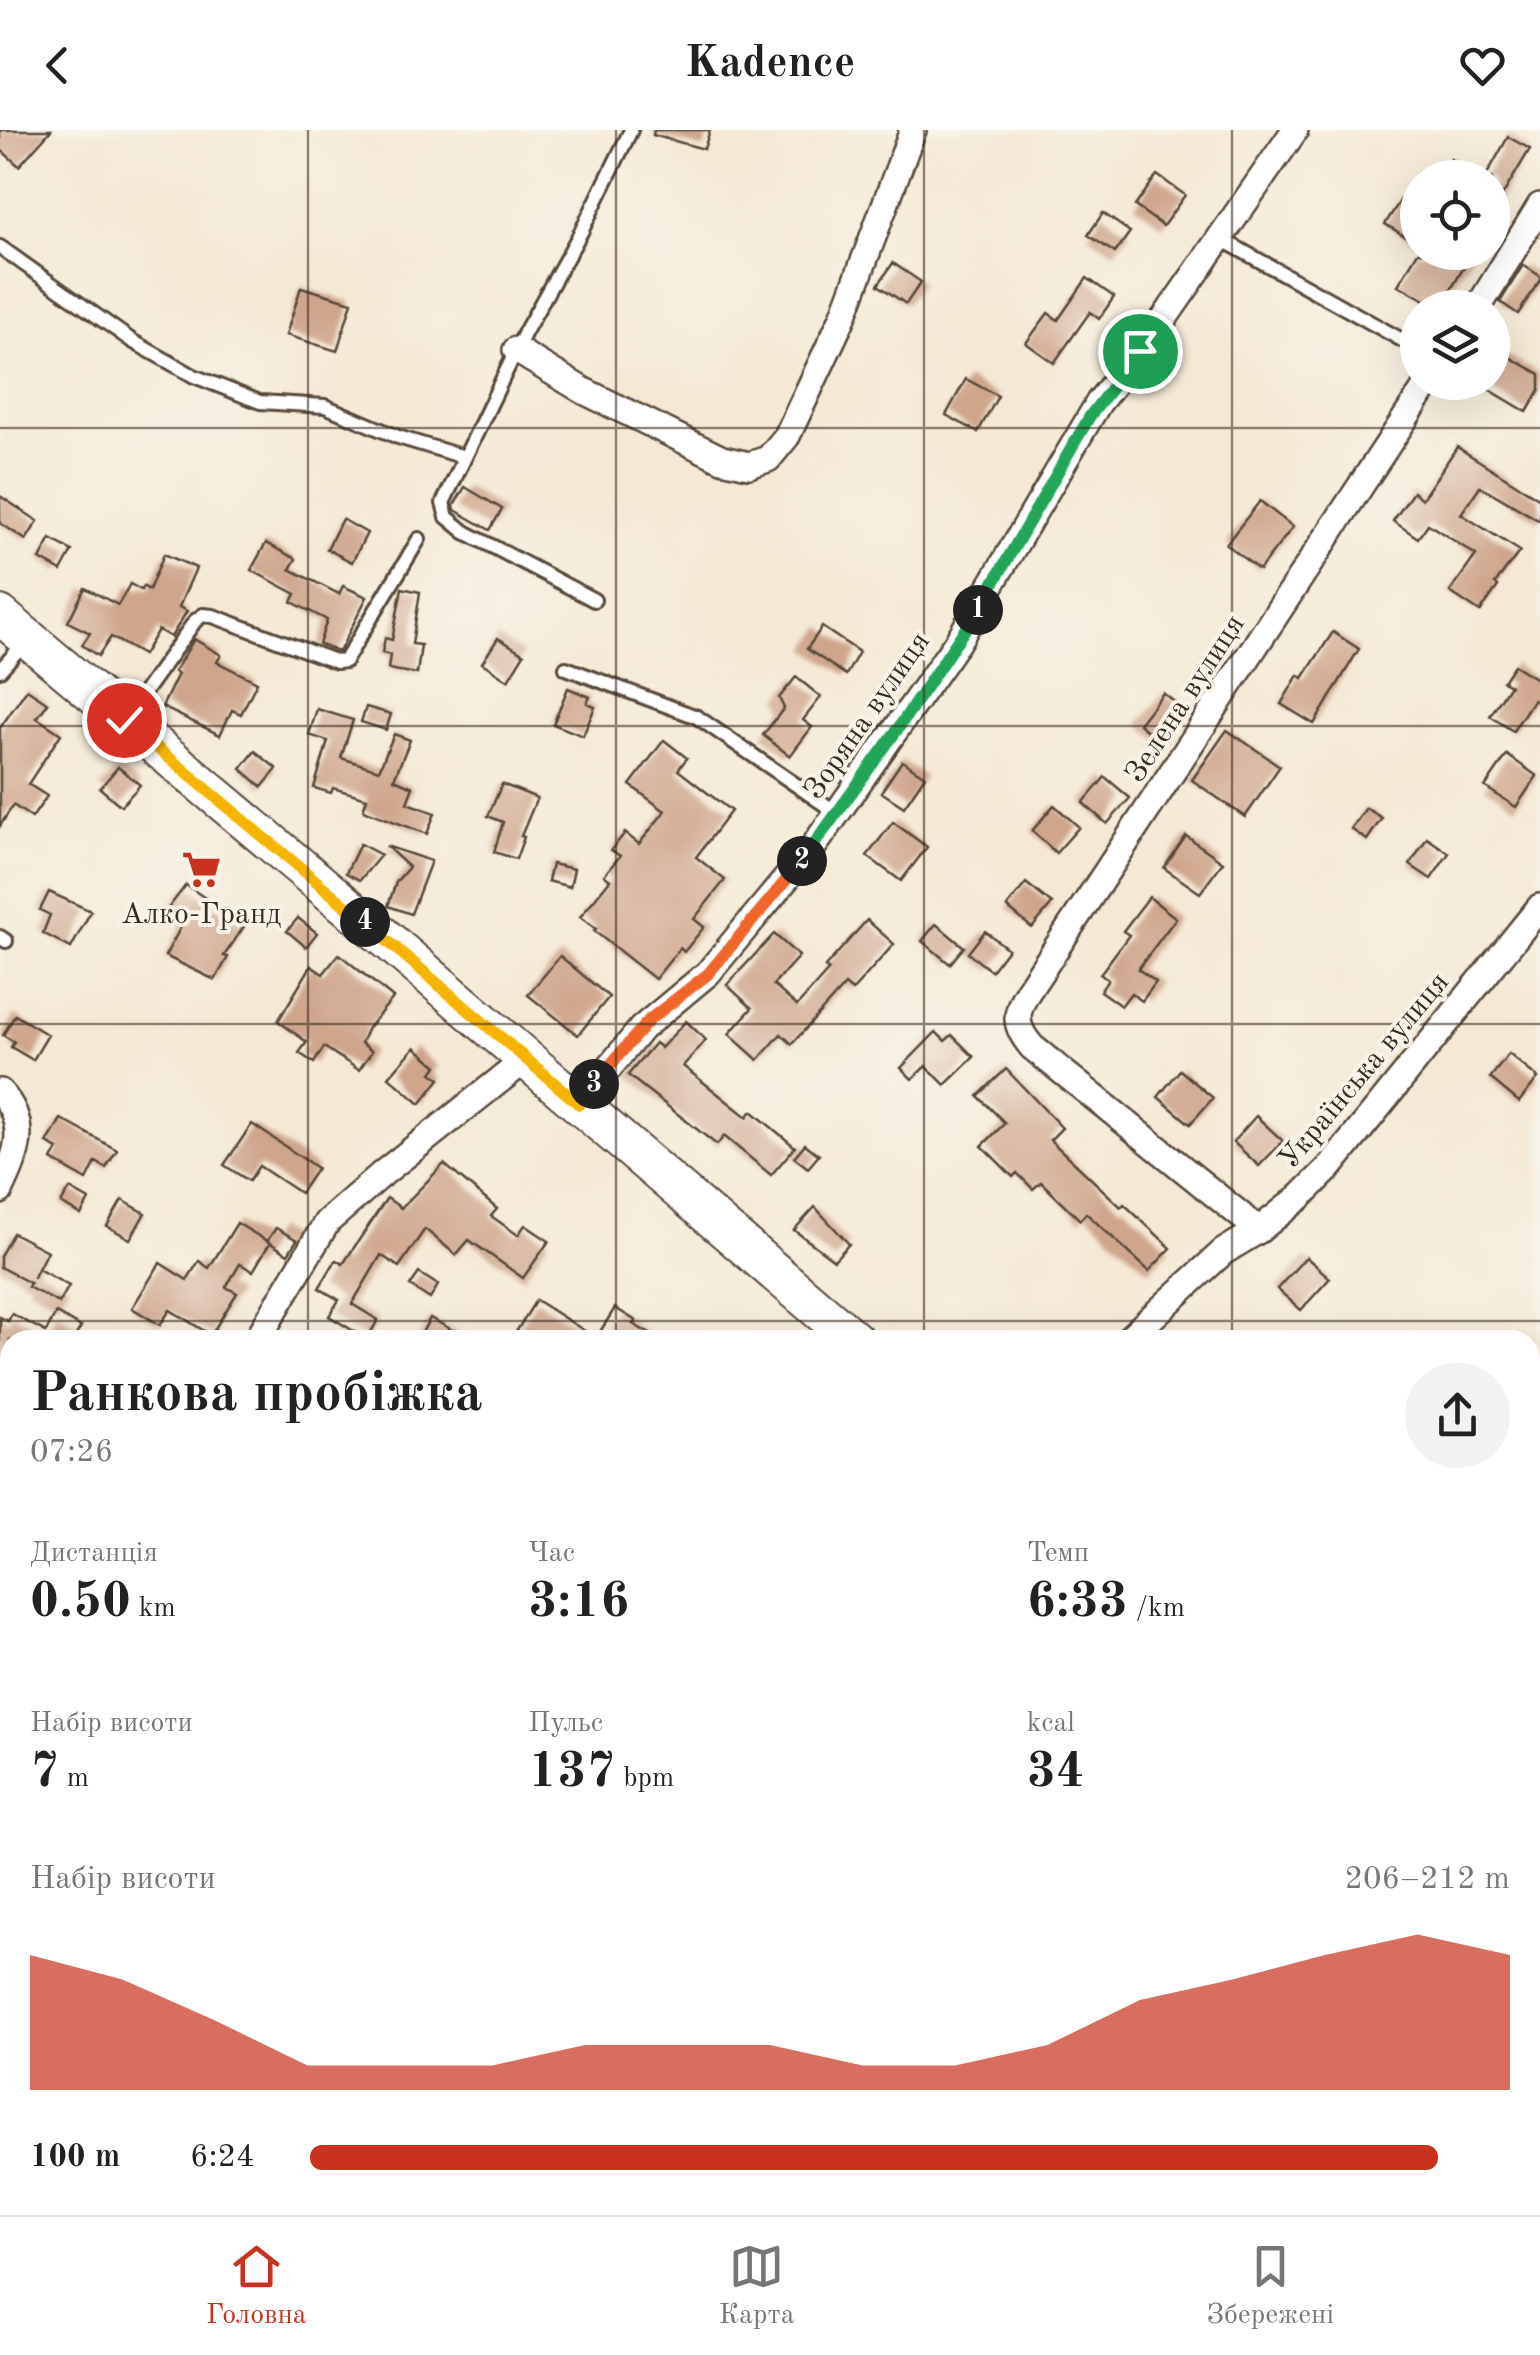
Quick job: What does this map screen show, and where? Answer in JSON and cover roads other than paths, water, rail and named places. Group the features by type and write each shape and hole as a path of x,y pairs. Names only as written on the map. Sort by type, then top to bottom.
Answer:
{"main road":[{"path":"14,627 842,1330"}],"street":[{"path":"516,350 584,392 722,460 749,465 768,460 787,436 842,317 913,130"},
{"name":"Зоряна вулиця","path":"579,1104 642,1028 708,974 838,813 977,611 1099,402 1221,239 1295,130"},
{"path":"1489,290 1540,206"},
{"name":"Зелена вулиця","path":"1259,1230 1036,1050 1017,1024 1021,1002 1417,400"},
{"name":"Українська вулиця","path":"1138,1330 1223,1252 1259,1230 1330,1167 1540,907"},
{"path":"263,1330 328,1222 526,1060"},
{"path":"0,1092 13,1110 20,1132 18,1151 0,1191"}],"lane":[{"path":"594,600 465,532 451,521 444,498 516,350 632,130"},
{"path":"1221,239 1400,339"},
{"path":"0,247 132,341 194,376 260,402 325,406 398,437 464,457"},
{"path":"124,720 203,616 213,616 337,662 346,661 420,538"},
{"path":"0,670 14,627"},
{"path":"566,668 697,716 838,813"}],"place":[{"name":"Алко-Гранд","path":"201,869"}]}
